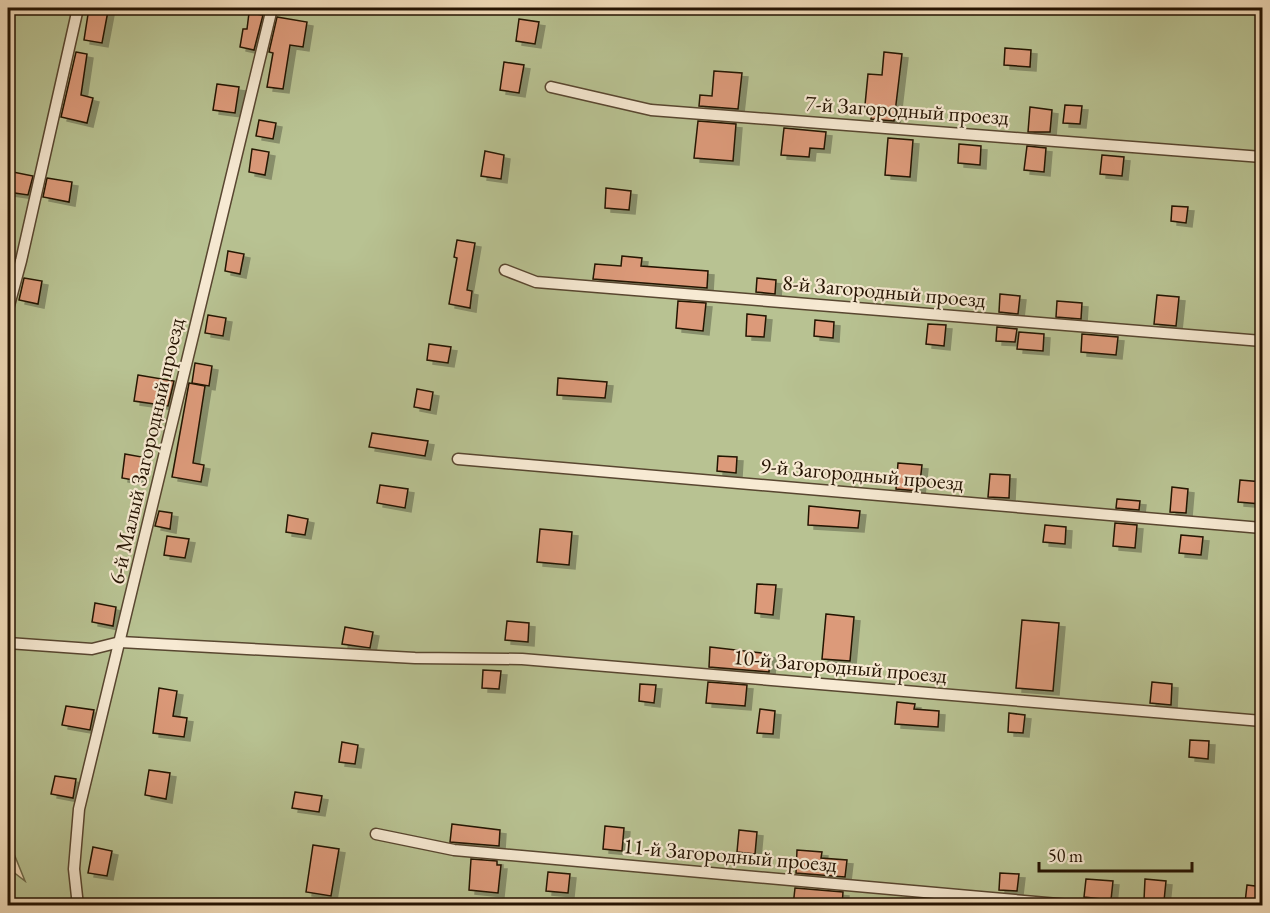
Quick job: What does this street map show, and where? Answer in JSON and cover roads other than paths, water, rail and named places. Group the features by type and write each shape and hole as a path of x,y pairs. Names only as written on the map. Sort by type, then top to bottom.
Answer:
{"lane":[{"path":"8,309 78,8"},
{"name":"6-й Малый Загородный проезд","path":"78,906 74,869 79,809 272,8"},
{"name":"7-й Загородный проезд","path":"551,87 651,110 1263,158"},
{"name":"8-й Загородный проезд","path":"505,270 536,282 1263,341"},
{"name":"9-й Загородный проезд","path":"458,459 1263,528"},
{"name":"10-й Загородный проезд","path":"8,643 92,649 120,642 415,658 522,659 1263,722"},
{"name":"11-й Загородный проезд","path":"376,834 454,850 1081,906"}]}
